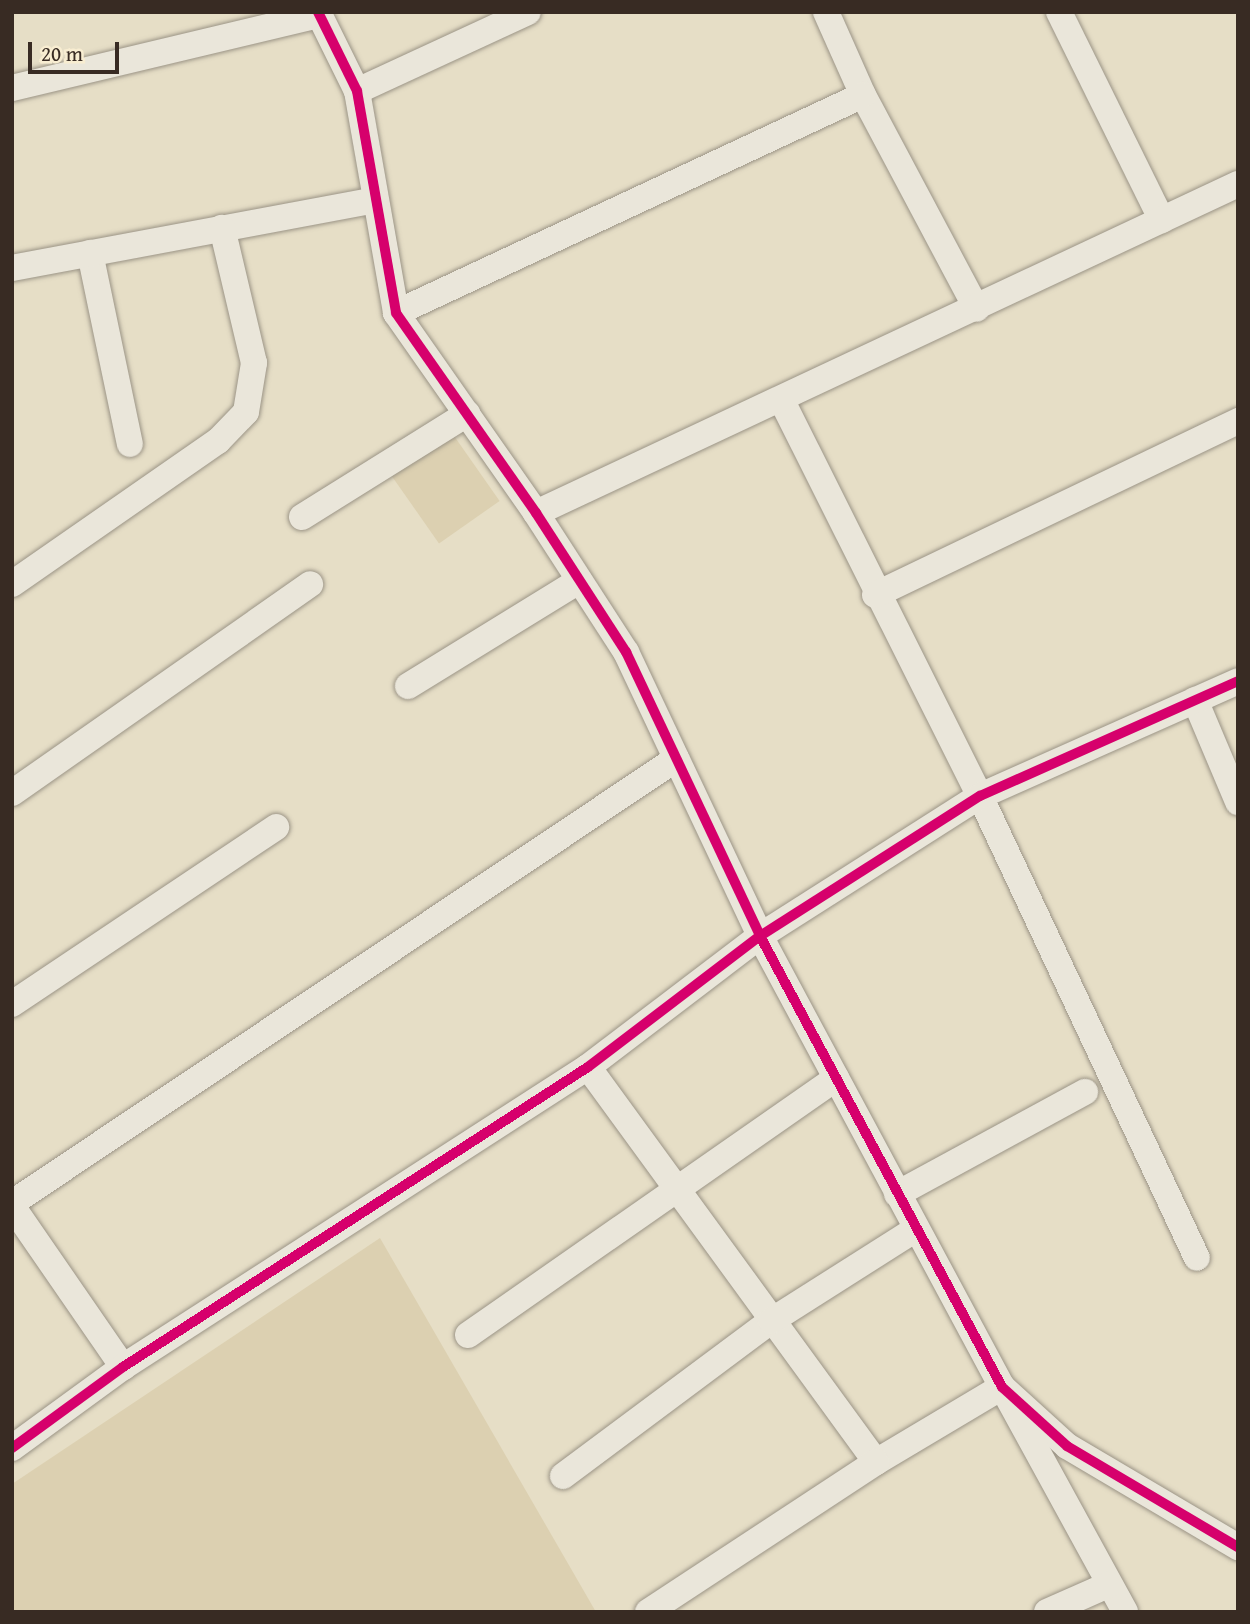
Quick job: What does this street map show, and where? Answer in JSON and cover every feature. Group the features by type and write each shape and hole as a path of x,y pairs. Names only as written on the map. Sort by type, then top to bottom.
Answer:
{"street":[{"path":"357,91 528,12"},
{"path":"826,12 863,95 977,309"},
{"path":"1059,12 1162,220"},
{"path":"12,88 318,14 357,91 374,200 396,313 536,513 626,652 760,936 1108,1585 1125,1612"},
{"path":"396,313 863,95"},
{"path":"536,513 782,401 1238,184"},
{"path":"12,268 374,200"},
{"path":"12,584 218,442 246,412 254,363 222,228"},
{"path":"90,253 130,444"},
{"path":"782,401 875,595 980,796 1197,1258"},
{"path":"302,517 467,414"},
{"path":"875,595 1238,421"},
{"path":"408,686 579,581"},
{"path":"12,793 310,584"},
{"path":"12,1448 123,1367 588,1067 760,936 980,796 1238,681"},
{"path":"1195,700 1238,802"},
{"path":"123,1367 12,1205 676,759"},
{"path":"12,1004 276,827"},
{"path":"588,1067 876,1462"},
{"path":"468,1335 677,1192 836,1077"},
{"path":"897,1194 1085,1093"},
{"path":"562,1476 771,1321 916,1229"},
{"path":"648,1612 876,1462 1002,1387"},
{"path":"1002,1387 1067,1446 1238,1547"},
{"path":"1047,1612 1108,1585"}],"shaded area":[{"path":"452,433 500,501 439,543 391,475"},
{"path":"380,1238 596,1612 12,1612 12,1484"}],"cycle path":[{"path":"318,12 357,91 396,313 536,513 626,652 760,936 1002,1387 1067,1446 1238,1547"},
{"path":"12,1448 123,1367 588,1067 760,936 980,796 1238,681"}]}
